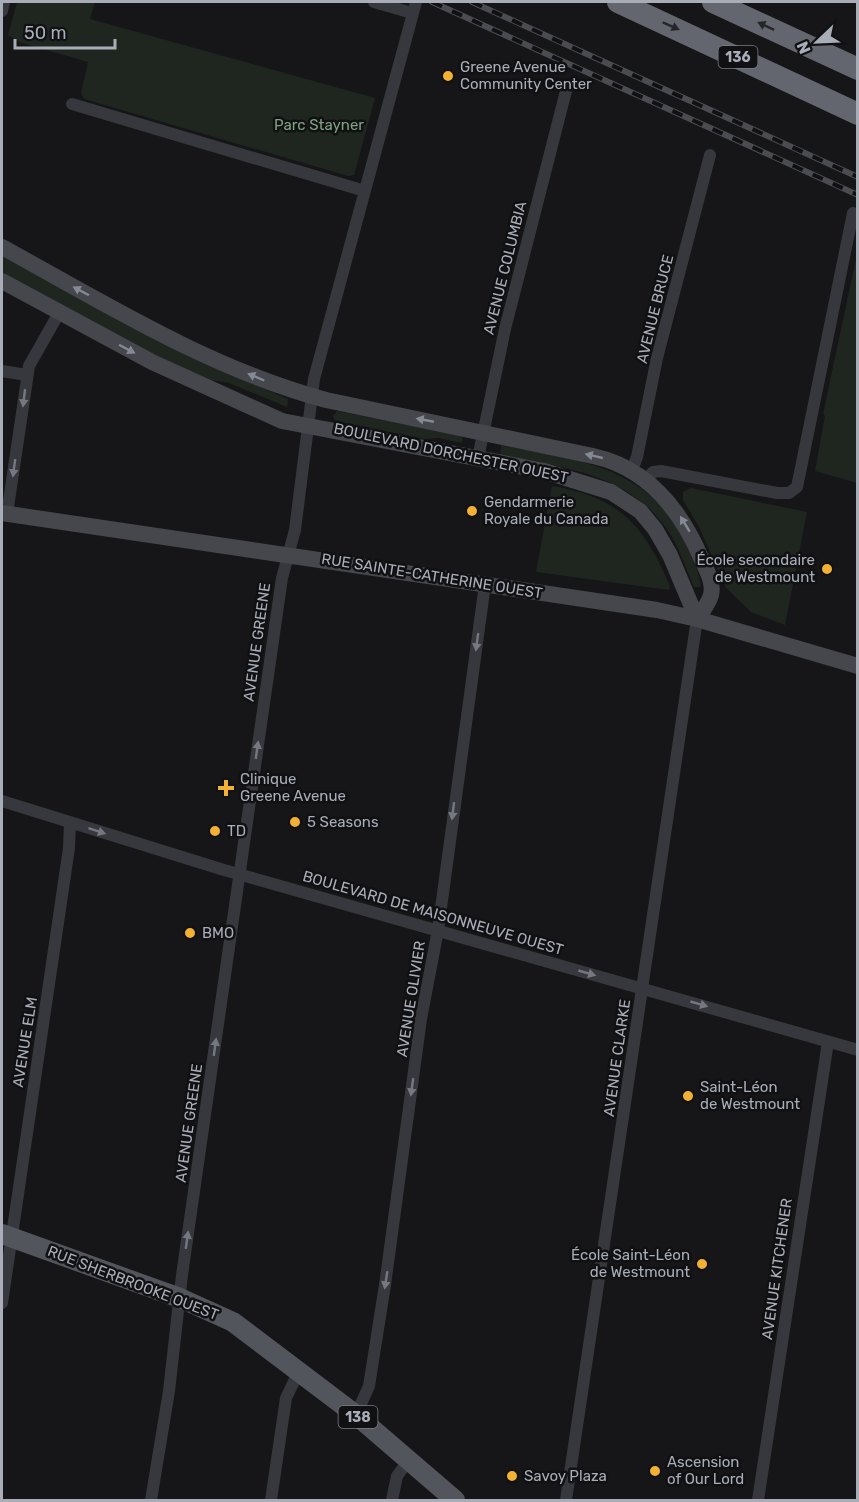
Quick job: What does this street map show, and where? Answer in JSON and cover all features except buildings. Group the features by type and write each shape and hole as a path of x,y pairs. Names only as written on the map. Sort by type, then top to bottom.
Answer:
{"highway":[{"name":"136","path":"618,2 858,114"},
{"name":"136","path":"713,2 858,69"}],"main road":[{"name":"BOULEVARD DORCHESTER OUEST","path":"2,247 163,334 275,385 311,396 601,458 632,470 646,480 678,514 709,575 710,598 697,619"},
{"name":"BOULEVARD DORCHESTER OUEST","path":"2,281 152,362 282,421 478,458 595,485 633,505 659,535 697,619"},
{"name":"RUE SAINTE-CATHERINE OUEST","path":"4,514 288,554 697,619 858,666"},
{"name":"RUE SHERBROOKE OUEST","path":"7,1236 180,1298 233,1322 356,1415 455,1500"}],"street":[{"path":"2,11 4,2"},
{"path":"374,2 414,7"},
{"name":"AVENUE GREENE","path":"151,1500 282,578 295,530 311,396 414,7"},
{"name":"AVENUE COLUMBIA","path":"478,458 505,329 567,87"},
{"path":"72,104 364,191"},
{"name":"AVENUE BRUCE","path":"632,470 637,457 657,358 710,155"},
{"path":"646,480 653,472 661,471 777,493 793,491 800,476 853,213"},
{"path":"4,514 30,362 59,313"},
{"path":"2,371 27,375"},
{"name":"AVENUE OLIVIER","path":"356,1415 369,1386 422,1019 438,930 485,584"},
{"name":"AVENUE CLARKE","path":"566,1500 697,619"},
{"name":"BOULEVARD DE MAISONNEUVE OUEST","path":"2,801 240,873 858,1050"},
{"name":"AVENUE ELM","path":"2,1303 7,1236 69,848 70,822"},
{"name":"AVENUE KITCHENER","path":"758,1500 828,1042"},
{"path":"271,1500 286,1398 299,1371"},
{"path":"392,1500 397,1476 409,1460"}],"green space":[{"name":"Parc Stayner","path":"17,2 95,2 90,19 375,98 354,175 348,176 84,99 81,93 88,62 19,42 8,35"},
{"path":"857,254 858,483 815,471 825,416 823,414"},
{"path":"2,256 207,364 288,399 287,407 229,383 210,380 145,350 2,272"},
{"path":"337,411 462,436 463,440 461,443 439,438 424,439 335,421 333,416"},
{"path":"501,445 583,462 608,470 631,482 652,497 671,518 693,560 701,587 694,587 672,537 656,516 638,499 596,477 549,464 500,455"},
{"path":"552,486 595,498 612,506 626,517 650,546 670,586 669,590 536,572"},
{"path":"691,488 807,512 785,625 751,612 726,588 699,527 683,500 683,492"}],"railway":[{"path":"432,2 858,195"},
{"path":"472,2 858,177"}],"place":[{"name":"Greene Avenue Community Center","path":"448,76"},
{"name":"Gendarmerie Royale du Canada","path":"472,511"},
{"name":"École secondaire de Westmount","path":"827,569"},
{"name":"Clinique Greene Avenue","path":"226,788"},
{"name":"5 Seasons","path":"295,822"},
{"name":"TD","path":"215,831"},
{"name":"BMO","path":"190,933"},
{"name":"Saint-Léon de Westmount","path":"688,1096"},
{"name":"École Saint-Léon de Westmount","path":"702,1264"},
{"name":"Ascension of Our Lord","path":"655,1471"},
{"name":"Savoy Plaza","path":"512,1476"}]}
